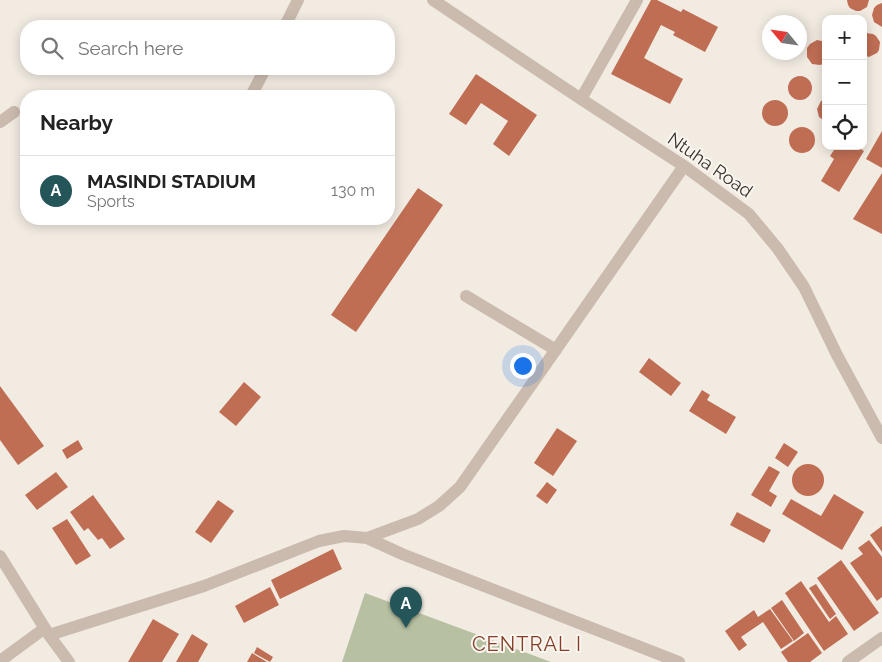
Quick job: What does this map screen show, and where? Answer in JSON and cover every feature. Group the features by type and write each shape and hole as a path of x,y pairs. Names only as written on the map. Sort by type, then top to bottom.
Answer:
{"street":[{"path":"289,20 298,0"},
{"name":"Ntuha Road","path":"433,0 684,166 749,214 778,249 804,287 836,355 882,438"},
{"path":"581,99 637,0"},
{"path":"255,90 262,75"},
{"path":"0,122 14,112"},
{"path":"367,538 418,519 439,506 460,487 684,166"},
{"path":"466,296 556,350"},
{"path":"0,661 47,631 204,586 319,541 344,536 367,538 402,554 679,662"},
{"path":"0,556 47,631 69,662"},
{"path":"848,662 882,638"}],"green space":[{"path":"365,593 551,662 342,662"}],"building":[{"path":"651,0 657,0 681,12 683,9 718,27 705,52 673,35 675,32 661,25 644,58 683,79 670,104 611,74"},
{"path":"847,0 869,0 867,7 856,11 850,8"},
{"path":"882,3 882,27 874,22 872,15 874,8"},
{"path":"867,33 876,36 880,42 877,53 867,56"},
{"path":"817,40 822,41 822,64 812,64 807,57 807,48"},
{"path":"476,74 537,115 509,156 493,144 508,121 481,103 466,125 449,114"},
{"path":"800,76 809,79 812,88 809,97 800,100 791,97 788,88 791,79"},
{"path":"775,100 784,104 788,113 784,122 775,126 766,122 762,113 766,104"},
{"path":"821,101 822,119 819,117 817,109"},
{"path":"802,127 812,130 815,140 812,150 802,153 792,150 789,140 792,130"},
{"path":"882,131 882,168 866,159"},
{"path":"834,150 864,151 839,192 821,181 834,159 830,156"},
{"path":"882,173 882,234 853,219"},
{"path":"418,188 443,205 356,332 331,315 393,225 395,225 395,222"},
{"path":"649,358 681,383 671,396 639,372"},
{"path":"244,382 261,397 236,426 219,412"},
{"path":"0,386 44,446 18,465 0,440"},
{"path":"702,390 710,395 707,400 736,417 726,434 689,411"},
{"path":"557,428 577,441 553,476 534,463"},
{"path":"78,440 83,449 67,459 62,450"},
{"path":"784,443 798,452 788,467 775,458"},
{"path":"808,464 820,468 824,480 820,492 808,496 796,492 792,480 796,468"},
{"path":"769,466 780,472 769,491 777,496 771,507 751,495"},
{"path":"56,472 68,487 37,510 25,495"},
{"path":"547,482 557,490 547,504 536,496"},
{"path":"834,494 864,512 842,550 782,514 791,499 821,516"},
{"path":"93,495 125,539 110,549 102,538 98,540 88,528 84,531 70,512"},
{"path":"218,500 234,511 211,543 195,532"},
{"path":"737,512 771,530 764,543 730,525"},
{"path":"67,519 91,556 76,565 52,528"},
{"path":"882,526 882,552 870,535"},
{"path":"869,540 882,557 882,597 877,601 850,563 863,554 858,548"},
{"path":"333,549 342,569 280,599 271,580"},
{"path":"841,560 879,613 854,631 817,578"},
{"path":"801,581 829,622 836,616 848,634 824,651 785,593"},
{"path":"816,584 836,614 830,619 809,588"},
{"path":"270,587 279,605 244,623 235,606"},
{"path":"782,600 804,633 794,641 771,608"},
{"path":"770,609 793,641 781,649 763,622 741,637 747,645 739,651 725,631 754,610 758,617"},
{"path":"153,619 179,634 162,662 128,662"},
{"path":"808,633 822,653 810,662 788,662 781,652"},
{"path":"192,634 208,644 198,662 176,662"},
{"path":"257,647 273,657 270,662 254,653"},
{"path":"252,653 267,662 247,662"}],"place":[{"name":"MASINDI STADIUM","path":"406,628"}],"district":[{"name":"CENTRAL I","path":"527,644"}]}
